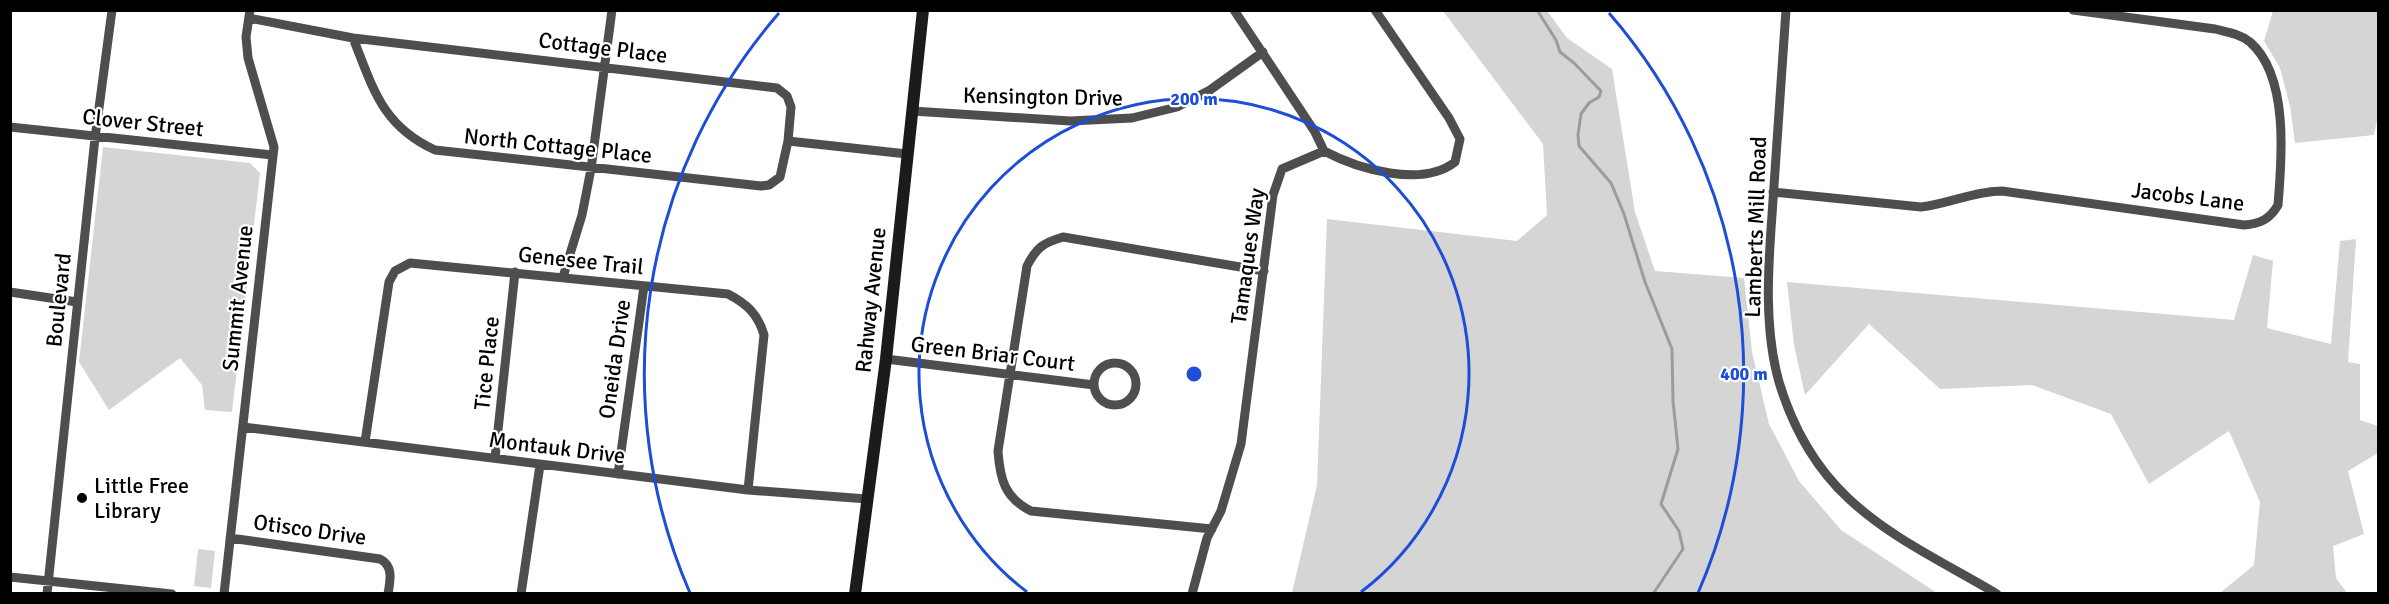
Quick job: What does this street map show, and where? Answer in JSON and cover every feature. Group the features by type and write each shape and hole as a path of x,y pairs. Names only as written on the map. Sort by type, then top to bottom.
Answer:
{"street":[{"name":"Boulevard","path":"47,594 95,138 112,10"},
{"path":"563,277 582,215 591,169 612,10"},
{"name":"Rahway Avenue","path":"855,594 886,359 923,10"},
{"path":"1234,10 1315,132 1324,151 1365,168 1414,175 1444,171 1455,162 1460,139 1449,118 1375,10"},
{"name":"Lamberts Mill Road","path":"1786,10 1769,253 1771,337 1779,381 1791,416 1804,442 1823,471 1874,521 1997,594"},
{"name":"Jacobs Lane","path":"1773,192 1921,207 1937,205 1984,191 2002,191 2244,225 2266,220 2278,205 2280,118 2278,99 2270,73 2262,57 2250,42 2238,35 2215,29 2073,10"},
{"name":"Cottage Place","path":"249,14 353,38 777,88 787,96 791,107 789,141"},
{"name":"Summit Avenue","path":"224,594 272,156 272,135 248,58 246,37 249,14"},
{"name":"North Cottage Place","path":"353,38 374,90 389,116 416,142 435,150 591,169 768,185 780,177 789,141"},
{"name":"Kensington Drive","path":"912,111 1070,121 1132,118 1177,107 1193,99 1210,90 1263,52"},
{"name":"Clover Street","path":"10,127 272,156"},
{"path":"789,141 907,154"},
{"name":"Tamaques Way","path":"1192,594 1207,538 1221,511 1241,444 1273,195 1282,169 1324,151"},
{"path":"1212,529 1031,512 1016,504 999,473 998,451 1027,266 1035,251 1046,242 1063,237 1263,271"},
{"name":"Genesee Trail","path":"365,442 385,299 394,271 410,263 728,294 751,308 760,321 764,335 748,490"},
{"name":"Tice Place","path":"495,458 515,272"},
{"name":"Oneida Drive","path":"618,474 644,286"},
{"path":"10,292 77,302"},
{"name":"Green Briar Court","path":"886,359 1095,385"},
{"path":"1113,364 1125,366 1134,375 1136,382 1128,401 1116,405 1103,401 1095,385 1101,369 1113,364"},
{"name":"Montauk Drive","path":"243,427 748,490 867,499"},
{"path":"521,594 540,465"},
{"name":"Otisco Drive","path":"230,538 380,559 386,562 389,568 388,594"},
{"path":"10,577 172,594"}],"shaded area":[{"path":"1443,11 1547,11 1567,38 1612,69 1635,212 1655,271 1744,278 1752,352 1769,424 1799,481 1841,530 1937,593 1292,593 1317,485 1327,219 1517,241 1547,215 1543,144"},
{"path":"2273,11 2377,11 2378,115 2374,135 2295,143 2290,106 2280,68 2264,41"},
{"path":"103,147 250,163 260,173 232,412 205,410 202,385 180,358 109,410 79,362"},
{"path":"2356,239 2348,362 2360,364 2360,420 2378,426 2378,453 2348,471 2364,534 2333,546 2336,578 2347,593 2220,593 2254,565 2260,502 2229,431 2149,484 2111,414 2032,385 1940,389 1869,324 1805,395 1794,345 1787,282 2234,320 2253,255 2273,261 2267,328 2331,344 2340,241"},
{"path":"198,549 215,551 211,588 194,586"}],"waterway":[{"path":"1537,10 1556,40 1560,52 1601,91 1599,97 1589,103 1581,114 1579,146 1611,183 1624,214 1645,282 1672,349 1673,401 1678,449 1661,504 1679,531 1683,549 1653,594"}],"place":[{"name":"Little Free Library","path":"82,498"}]}
